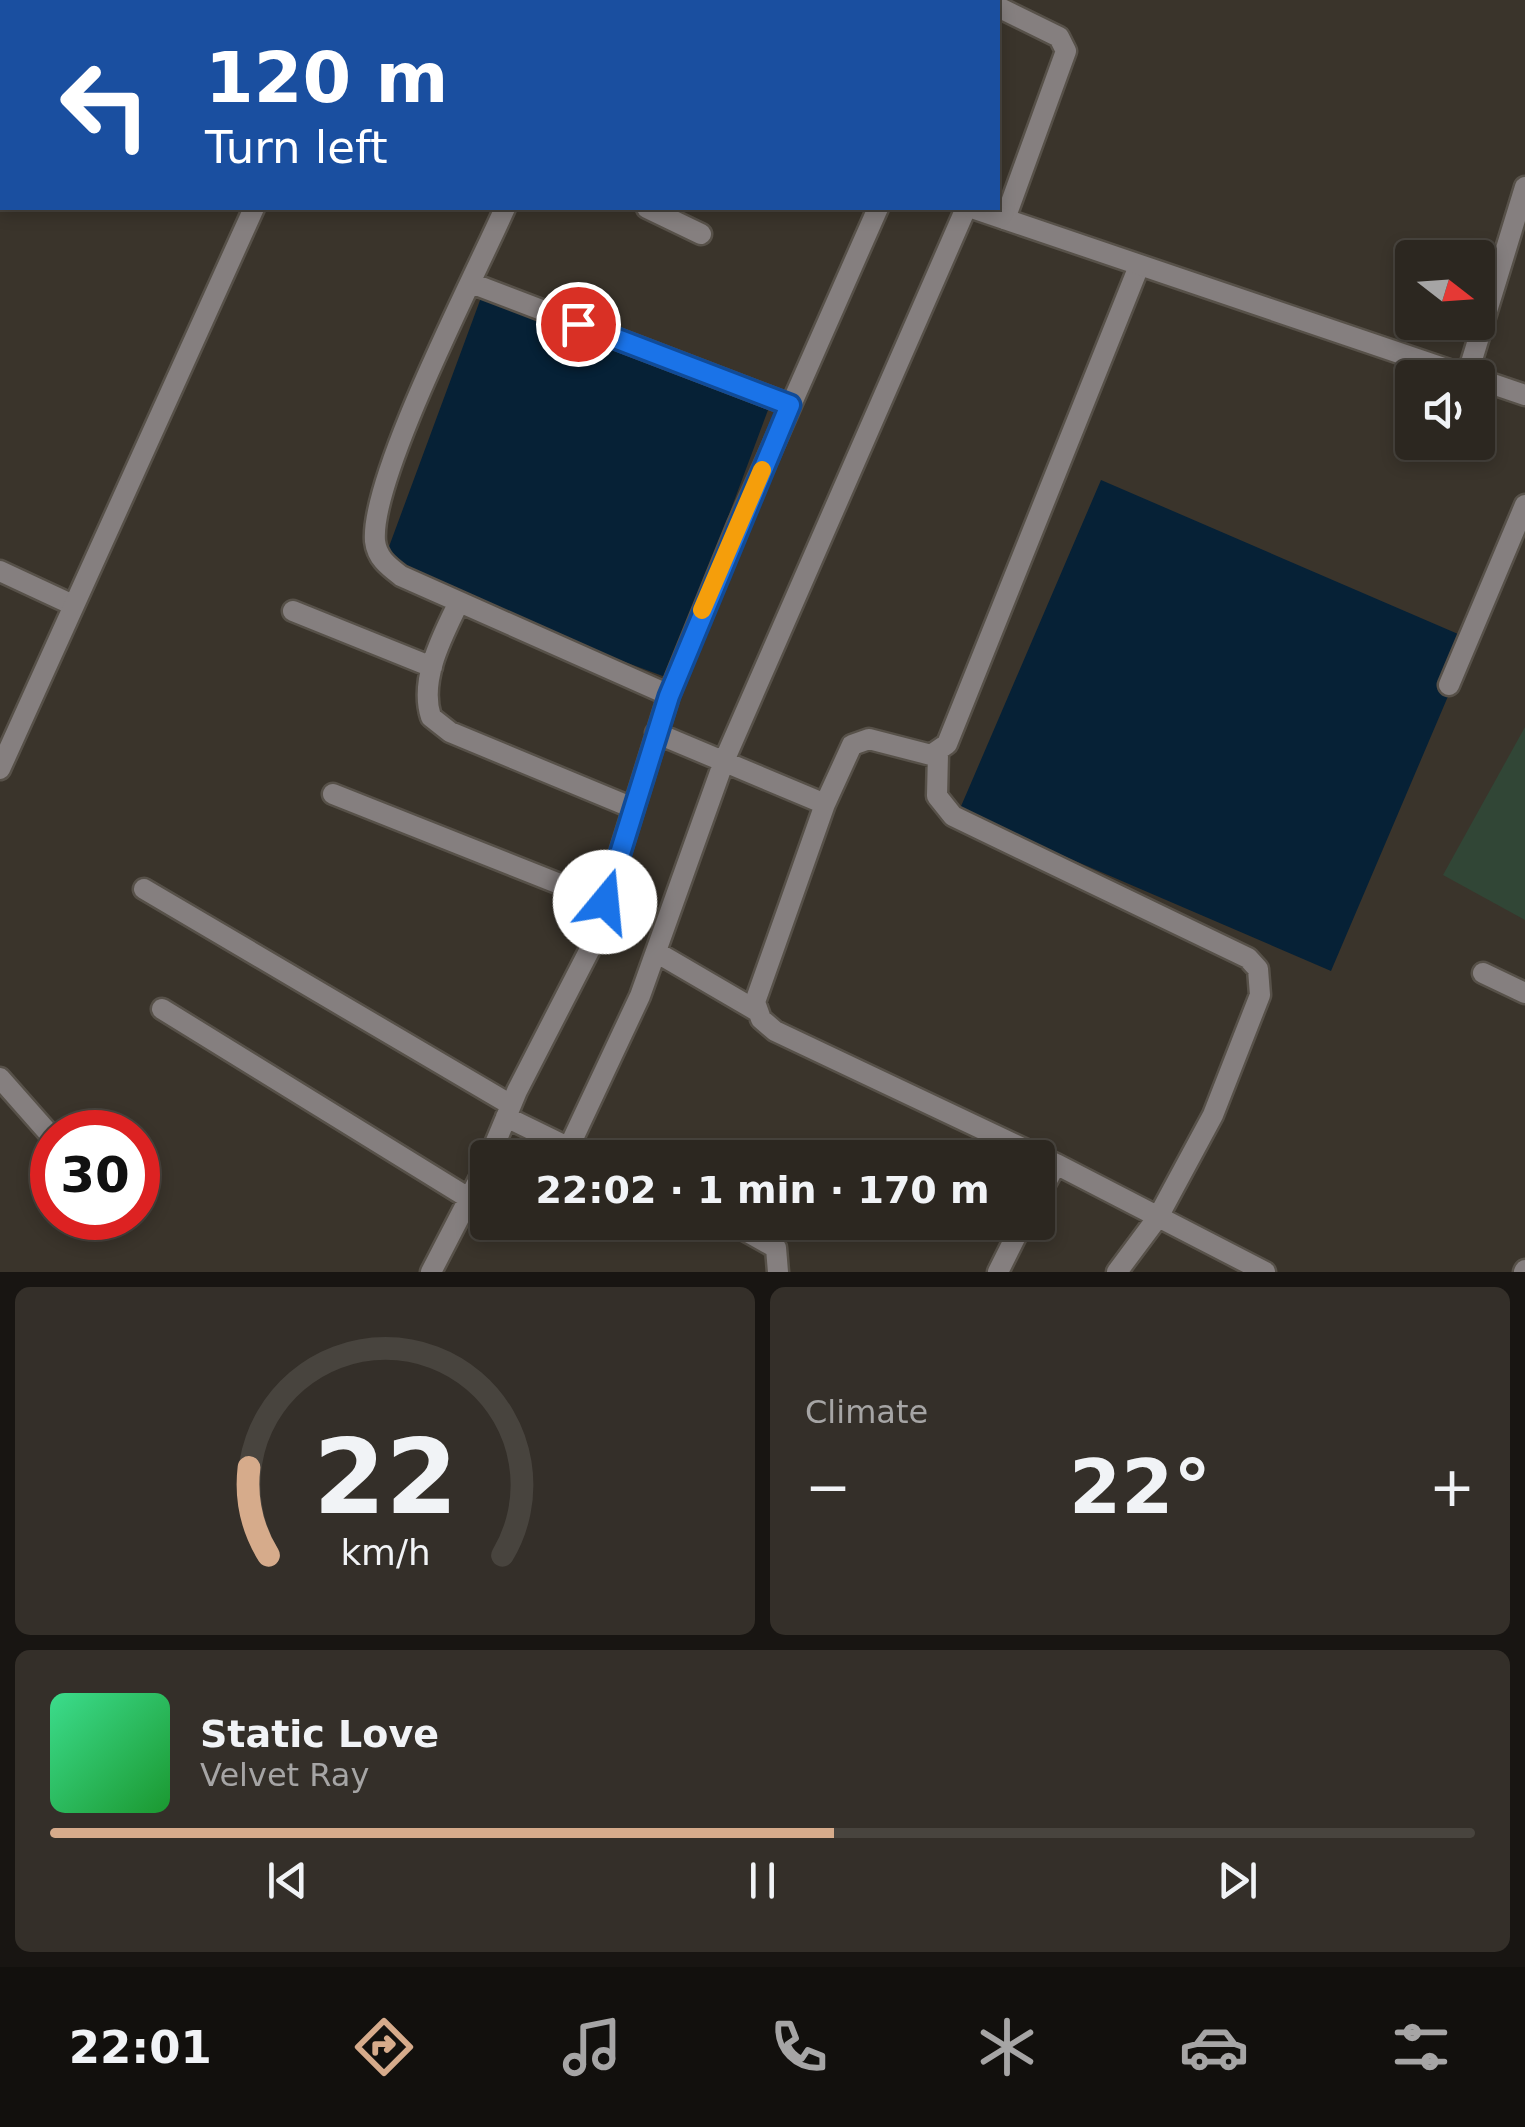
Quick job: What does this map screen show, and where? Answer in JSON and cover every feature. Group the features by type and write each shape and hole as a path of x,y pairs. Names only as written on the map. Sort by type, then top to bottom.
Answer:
{"street":[{"path":"1000,8 1059,37 1066,51 1005,219"},
{"path":"1478,360 1525,187"},
{"path":"0,769 253,210"},
{"path":"504,210 391,469 375,535 379,556 388,566 458,604 669,696"},
{"path":"652,210 701,234"},
{"path":"496,1140 574,987 605,902 669,696 790,405 877,210"},
{"path":"573,1140 612,1062 656,952 724,762 968,210"},
{"path":"976,210 1422,360"},
{"path":"1117,1272 1158,1218 1213,1116 1260,995 1258,968 1230,950 953,816 937,796 938,753 947,744 1139,266"},
{"path":"471,283 790,405"},
{"path":"1495,385 1525,395"},
{"path":"1449,684 1525,505"},
{"path":"0,570 73,606"},
{"path":"458,604 432,667 427,700 431,718 438,725 634,808"},
{"path":"294,611 432,667"},
{"path":"656,733 826,804"},
{"path":"757,1011 756,993 852,745 862,739 938,753"},
{"path":"333,794 605,902"},
{"path":"144,890 556,1140"},
{"path":"656,952 757,1011 775,1031 1056,1164 1264,1272"},
{"path":"1483,974 1525,993"},
{"path":"162,1009 470,1200 431,1272"},
{"path":"0,1078 30,1112"},
{"path":"762,1240 776,1248 778,1272"},
{"path":"998,1272 1014,1240"}],"green space":[{"path":"1525,727 1525,920 1443,875"}],"water":[{"path":"482,295 771,402 668,678 380,571"},
{"path":"1101,480 1472,640 1331,971 959,811"}],"slow traffic":[{"path":"702,610 762,470"}],"route":[{"path":"578,324 790,405 669,696 605,902"}]}
